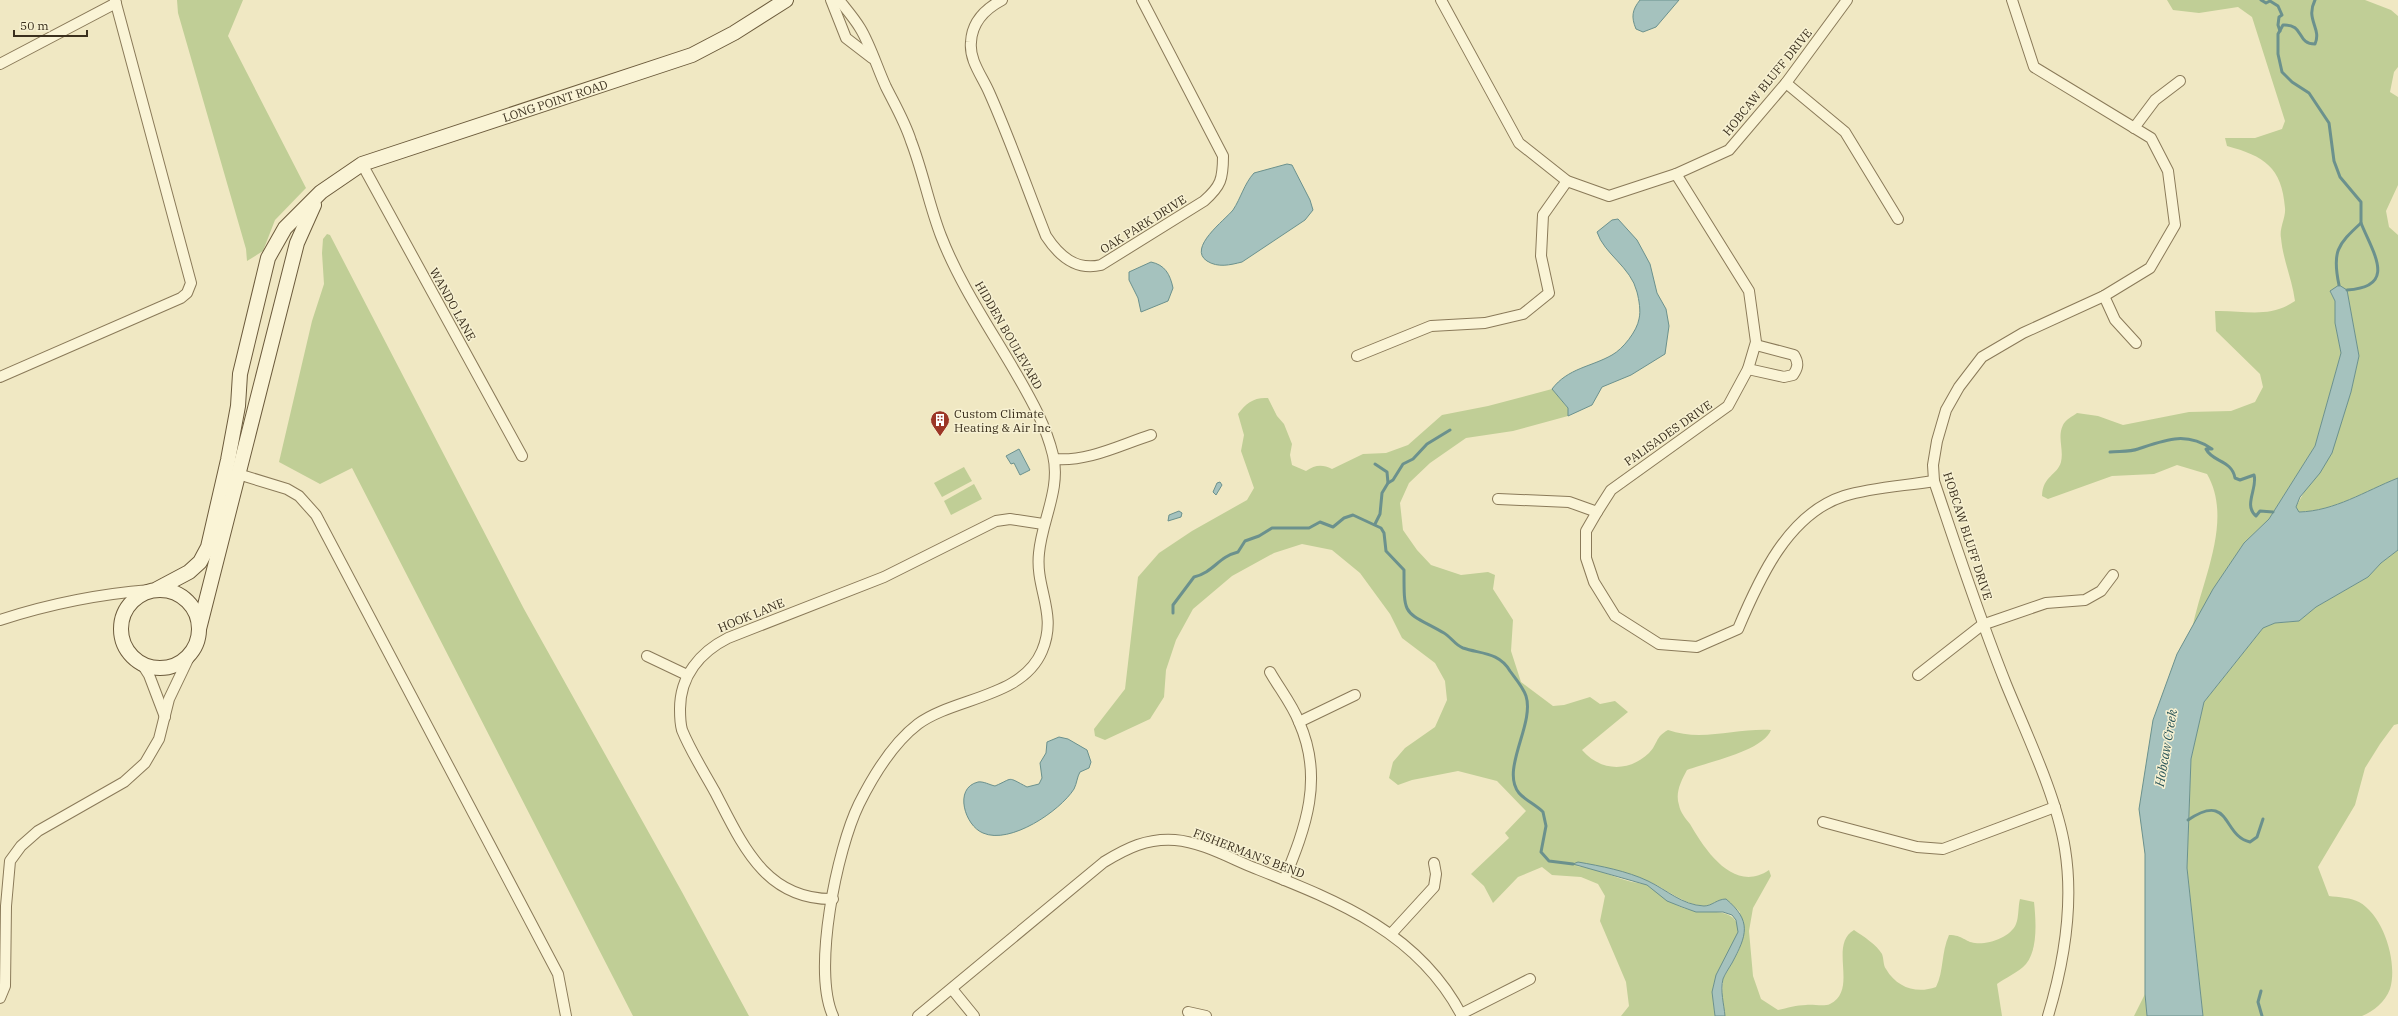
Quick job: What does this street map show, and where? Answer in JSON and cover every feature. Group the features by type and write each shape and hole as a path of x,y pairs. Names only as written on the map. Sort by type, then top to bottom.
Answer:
{"main road":[{"name":"LONG POINT ROAD","path":"154,590 189,572 200,562 208,547 228,460 238,406 240,374 268,258 285,228 321,192 362,164 692,55 734,33 786,0"},
{"path":"199,629 194,608 184,598 172,591 154,590 137,596 127,606 121,620 120,628 124,645 135,660 142,664 159,668 168,667 180,662 191,653 198,638 199,629 297,243 308,216 321,192"}],"street":[{"name":"HIDDEN BOULEVARD","path":"831,0 846,38 872,58"},
{"name":"HIDDEN BOULEVARD","path":"833,1016 825,985 825,935 843,853 858,806 897,745 918,724 939,713 1008,686 1028,670 1040,655 1049,630 1049,616 1040,574 1038,555 1043,524 1053,494 1054,459 1045,429 1032,401 961,278 941,236 911,139 872,58 862,30 839,0"},
{"name":"OAK PARK DRIVE","path":"1002,0 982,14 974,27 971,43 973,58 989,92 1046,236 1055,250 1068,261 1083,266 1095,266 1102,265 1204,201 1217,190 1223,174 1223,156 1142,0"},
{"name":"HOBCAW BLUFF DRIVE","path":"1440,0 1519,143 1567,181 1609,196 1676,174 1729,150 1786,83 1847,0"},
{"name":"HOBCAW BLUFF DRIVE","path":"2012,0 2034,67 2151,138 2168,171 2175,225 2150,268 2104,296 2023,333 1982,357 1958,387 1946,410 1937,441 1933,465 1934,481 1982,624 2055,807 2065,849 2069,909 2058,981 2048,1016"},
{"path":"0,64 116,2 191,283 187,292 181,298 0,377"},
{"path":"2134,128 2155,100 2180,81"},
{"path":"1786,83 1845,132 1898,219"},
{"name":"WANDO LANE","path":"362,164 522,456"},
{"name":"PALISADES DRIVE","path":"1676,174 1749,291 1756,345 1748,369 1728,406 1611,490 1586,531 1586,558 1594,582 1615,616 1659,644 1697,647 1738,629 1750,600 1779,549 1812,510 1843,496 1878,488 1934,481"},
{"path":"1357,356 1431,326 1485,323 1523,314 1549,293 1541,256 1543,215 1567,181"},
{"path":"2104,296 2115,320 2136,343"},
{"path":"1748,369 1784,377 1793,375 1797,369 1798,361 1794,355 1756,345"},
{"path":"1054,459 1068,460 1084,458 1151,434"},
{"path":"238,474 286,489 300,496 316,515 558,974 566,1016"},
{"path":"1498,500 1569,502 1597,512"},
{"name":"HOOK LANE","path":"833,899 816,899 798,894 781,885 768,877 746,849 682,730 680,702 687,675 699,658 713,646 728,638 884,577 996,521 1010,519 1043,524"},
{"path":"1918,675 1982,624 2046,603 2085,600 2102,591 2113,575"},
{"path":"0,620 44,606 127,592 154,590"},
{"path":"0,998 5,986 6,906 10,861 22,846 38,831 124,782 145,763 159,739 169,699 191,653"},
{"path":"647,656 687,675"},
{"path":"142,664 149,674 165,717"},
{"path":"1270,672 1299,722 1308,750 1312,788 1307,819 1284,880"},
{"path":"1299,722 1355,695"},
{"path":"1823,822 1917,847 1943,849 2055,807"},
{"name":"FISHERMAN'S BEND","path":"918,1016 952,990 1104,862 1134,845 1154,840 1176,840 1200,846 1335,901 1391,934 1423,963 1440,983 1461,1015"},
{"path":"1391,934 1434,887 1436,874 1434,863"},
{"path":"1461,1015 1530,979"},
{"path":"952,990 974,1016"},
{"path":"1188,1012 1206,1016"}],"green space":[{"path":"177,0 243,0 228,36 306,188 275,220 263,251 247,261 246,249 178,13"},
{"path":"2167,0 2365,0 2391,10 2398,16 2398,67 2394,72 2390,92 2398,97 2398,185 2386,211 2389,227 2398,235 2398,478 2350,500 2325,508 2298,512 2296,507 2342,421 2351,392 2359,356 2347,291 2330,292 2335,301 2335,323 2341,353 2315,446 2269,519 2244,543 2213,589 2192,630 2208,572 2216,531 2217,511 2214,492 2207,474 2177,465 2154,474 2112,476 2048,499 2042,496 2047,480 2059,467 2061,462 2061,430 2063,425 2077,413 2098,416 2123,425 2189,412 2231,411 2255,402 2263,387 2260,374 2216,331 2215,311 2266,312 2285,307 2295,301 2281,238 2285,208 2280,182 2269,165 2251,154 2227,146 2225,138 2255,138 2282,129 2285,121 2252,17 2238,7 2199,13 2173,10"},
{"path":"327,234 330,235 524,609 682,892 749,1016 633,1016 352,468 320,484 279,462 312,321 324,284 322,253 323,239"},
{"path":"1552,389 1568,408 1568,416 1513,431 1466,438 1430,463 1409,483 1400,503 1403,530 1417,550 1431,565 1461,575 1488,572 1495,575 1493,589 1513,620 1511,651 1521,682 1553,706 1564,705 1590,697 1600,704 1615,701 1628,712 1582,750 1597,762 1614,767 1632,764 1649,753 1661,735 1668,730 1693,735 1706,735 1771,730 1766,737 1746,750 1687,770 1678,792 1678,801 1683,815 1704,846 1722,866 1733,873 1744,877 1756,876 1769,870 1771,876 1753,908 1749,931 1753,976 1761,999 1778,1010 1799,1006 1830,1004 1838,997 1842,989 1843,946 1847,937 1854,930 1877,947 1882,954 1884,966 1896,981 1908,988 1922,990 1936,987 1939,981 1946,942 1949,935 1958,936 1975,943 1986,943 1998,939 2009,933 2016,924 2020,899 2034,902 2035,934 2033,951 2030,958 2020,970 1997,984 2002,1016 1725,1016 1722,996 1723,979 1739,950 1740,912 1726,899 1707,906 1696,905 1655,884 1631,874 1604,868 1576,866 1647,885 1672,903 1683,908 1724,913 1736,920 1738,932 1734,944 1719,969 1715,979 1713,995 1715,1016 1621,1016 1629,1006 1626,982 1600,921 1605,896 1598,884 1581,877 1552,875 1542,867 1518,877 1493,903 1484,886 1471,874 1509,838 1505,833 1526,811 1497,781 1458,771 1412,780 1398,785 1389,778 1393,762 1405,748 1435,727 1447,700 1445,681 1435,663 1402,638 1390,614 1360,573 1332,550 1302,544 1274,553 1232,576 1193,609 1176,640 1166,670 1164,697 1150,719 1105,740 1095,736 1094,729 1125,689 1138,577 1159,553 1192,531 1247,500 1254,488 1241,451 1244,435 1238,414 1247,404 1254,400 1268,398 1277,416 1284,424 1292,444 1290,455 1292,465 1306,471 1312,467 1319,466 1325,466 1332,469 1363,454 1386,453 1408,445 1442,415 1488,406"},
{"path":"964,467 972,481 942,497 934,483"},
{"path":"974,484 982,499 951,515 944,501"},
{"path":"2398,550 2398,724 2394,725 2365,768 2355,805 2318,867 2329,896 2359,902 2376,918 2387,941 2392,966 2392,978 2388,994 2379,1006 2362,1016 2203,1016 2187,868 2191,759 2204,702 2263,628 2275,623 2299,621 2316,607 2368,577 2381,563"},
{"path":"2145,994 2147,1016 2134,1016"}],"water":[{"path":"1640,0 1679,0 1656,27 1643,32 1636,29 1633,21 1635,7"},
{"path":"1287,164 1292,165 1310,200 1313,210 1305,220 1242,262 1229,265 1215,265 1207,261 1202,255 1204,242 1233,210 1254,173"},
{"path":"1618,219 1637,240 1650,264 1657,293 1666,309 1669,326 1665,354 1631,375 1602,387 1592,405 1568,416 1568,408 1552,389 1558,382 1572,372 1604,359 1616,352 1625,344 1638,324 1640,313 1639,302 1634,283 1624,268 1605,247 1597,232 1612,220"},
{"path":"1151,262 1160,265 1166,271 1173,288 1168,301 1141,312 1138,298 1129,280 1129,272"},
{"name":"Hobcaw Creek","path":"2339,285 2347,290 2359,356 2351,392 2332,453 2320,473 2300,497 2296,507 2299,512 2325,508 2350,500 2398,478 2398,550 2381,563 2368,577 2316,607 2299,621 2275,623 2263,628 2204,702 2191,759 2187,868 2203,1016 2147,1016 2145,994 2145,854 2139,809 2153,720 2177,654 2213,589 2244,543 2269,519 2315,446 2341,353 2335,323 2335,301 2330,291"},
{"path":"1019,449 1030,470 1020,475 1014,463 1011,464 1006,456"},
{"path":"1220,482 1222,485 1216,495 1213,492 1217,483"},
{"path":"1179,511 1182,513 1181,517 1168,521 1169,515"},
{"path":"1059,737 1068,739 1087,750 1091,762 1089,768 1080,772 1074,789 1067,798 1046,816 1020,830 1007,834 994,835 983,833 977,829 971,823 964,807 966,792 970,786 980,782 995,786 1010,779 1027,787 1039,784 1042,778 1040,763 1046,753 1047,742"},
{"path":"1578,862 1614,869 1640,877 1689,903 1707,906 1726,899 1734,907 1740,914 1743,922 1744,936 1723,979 1722,993 1725,1016 1715,1016 1712,992 1716,975 1738,932 1736,920 1732,915 1723,912 1696,912 1667,901 1647,885 1573,864"}],"waterway":[{"path":"2261,0 2266,3 2270,1 2278,6 2282,15 2279,17 2278,25 2280,31"},
{"path":"2315,0 2312,7 2312,18 2317,33 2315,44 2305,41 2295,28 2283,25 2278,34 2278,54 2282,72 2292,82 2309,93 2329,123 2334,161 2340,177 2361,202 2361,223 2346,237 2338,250 2336,264 2339,285"},
{"path":"2347,290 2363,287 2372,282 2377,275 2378,267 2375,257 2361,223"},
{"path":"1375,524 1380,514 1382,493 1388,483 1393,480 1403,464 1413,459 1427,444 1450,430"},
{"path":"2110,452 2135,450 2166,440 2175,439 2193,440 2202,443 2212,449 2206,449 2209,453 2230,468 2235,478 2240,480 2254,475 2255,480 2251,507 2252,512 2256,516 2260,511 2273,512"},
{"path":"1375,464 1387,472 1388,483"},
{"path":"1173,613 1173,605 1194,577 1201,575 1226,557 1238,552 1245,541 1259,536 1272,528 1309,528 1320,522 1333,527 1344,518 1353,515 1381,528 1384,533 1386,551 1404,570 1404,597 1406,605 1413,616 1446,635 1460,647 1501,660 1523,689 1528,707 1515,760 1513,772 1514,783 1521,796 1543,812 1546,826 1541,852 1549,861 1573,864"},
{"path":"2188,820 2202,812 2212,810 2225,818 2241,838 2250,842 2257,837 2263,819"},
{"path":"2261,991 2258,1002 2262,1016"}],"place":[{"name":"Custom Climate Heating & Air Inc","path":"940,437"}]}
